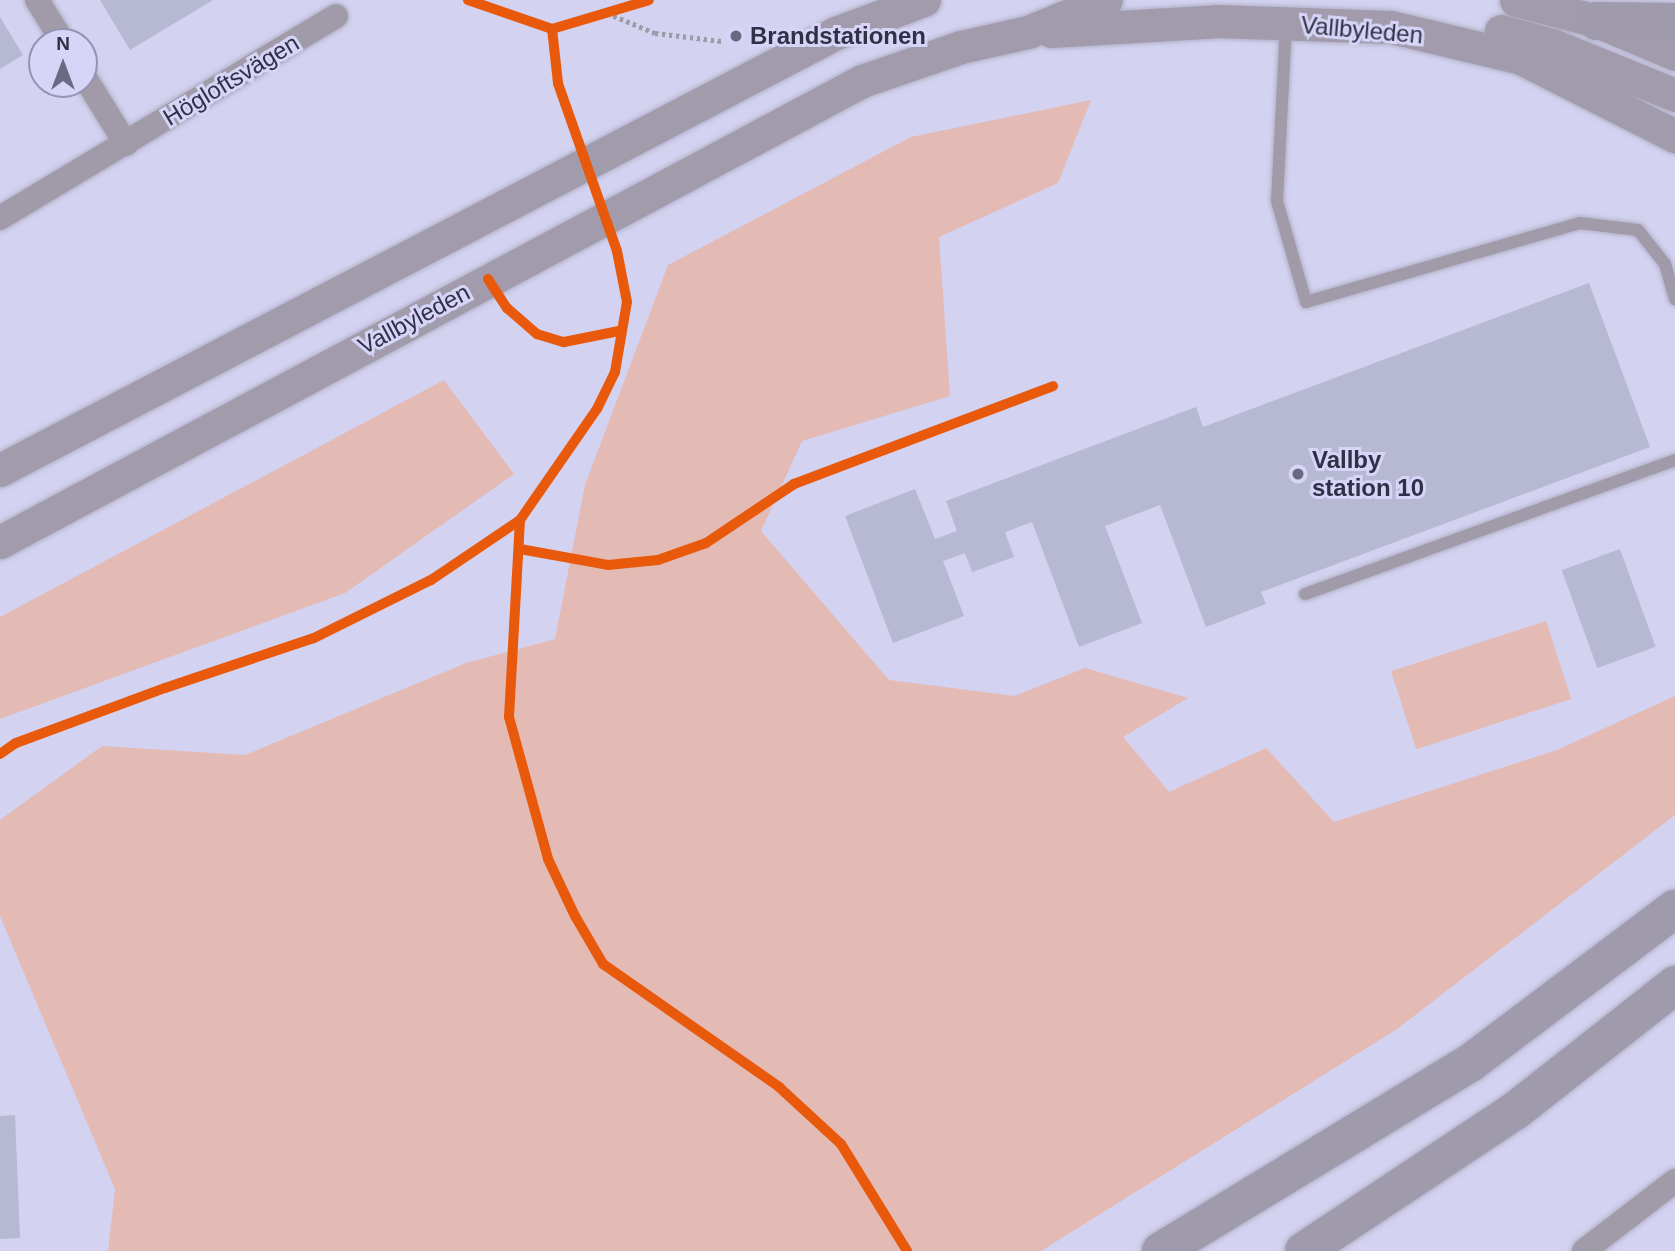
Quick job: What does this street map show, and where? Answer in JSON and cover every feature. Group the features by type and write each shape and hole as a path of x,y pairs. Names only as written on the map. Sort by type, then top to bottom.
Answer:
{"highway":[{"path":"1597,21 1675,22"},
{"path":"1161,1251 1469,1064 1675,909"},
{"path":"1304,1251 1515,1111 1675,985"}],"main road":[{"path":"0,470 836,33 924,0"},
{"name":"Vallbyleden","path":"1028,32 1106,0"},
{"path":"1516,0 1597,21 1675,54"},
{"name":"Vallbyleden","path":"0,542 862,81 961,47 1028,32 1217,21 1287,11 1391,27 1521,58 1668,131"},
{"path":"1391,27 1405,18 1501,30 1552,45 1675,95"}],"street":[{"path":"37,0 54,28"},
{"name":"Högloftsvägen","path":"0,218 336,16"},
{"path":"98,98 126,144"},
{"path":"1584,1251 1675,1181"}],"lane":[{"path":"1287,11 1277,201 1306,302 1580,223 1638,230 1665,264 1675,300"},
{"path":"1305,594 1675,460"}],"path":[{"path":"602,14 628,6"},
{"path":"602,14 655,33 722,41"}],"shaded area":[{"path":"1091,100 1058,183 939,237 950,396 802,441 761,531 889,680 1015,696 1085,668 1188,698 1123,737 1169,792 1266,748 1334,822 1557,750 1675,696 1675,815 1397,1029 1041,1251 108,1251 115,1189 0,916 0,820 102,746 245,755 466,663 555,639 585,485 668,265 911,137"},
{"path":"444,380 514,474 345,593 0,719 0,617"},
{"path":"1546,621 1571,699 1416,749 1391,671"}],"building":[{"path":"100,0 213,0 130,50"},
{"path":"0,17 23,55 0,69"},
{"name":"Vallby station 10","path":"1589,283 1650,447 1261,592 1266,604 1206,627 1160,505 1105,526 1142,623 1079,647 1032,522 1005,532 1014,557 972,572 965,553 943,561 964,616 893,643 845,516 915,489 935,539 957,531 946,501 1196,407 1203,427"},
{"path":"1620,549 1656,647 1597,668 1562,570"},
{"path":"15,1115 20,1238 0,1239 0,1116"}],"cycle path":[{"path":"468,0 552,29 649,0"},
{"path":"0,754 16,743 165,688 314,638 431,580 520,520 597,409 615,372 627,302 617,251 558,83 552,29"},
{"path":"488,279 507,308 537,334 564,342 619,331"},
{"path":"520,549 608,565 658,560 706,543 794,484 1053,386"},
{"path":"520,520 509,717 548,859 575,916 603,964 779,1087 841,1144 907,1251"}],"place":[{"name":"Brandstationen","path":"736,36"},
{"name":"Vallby station 10","path":"1298,474"}]}
